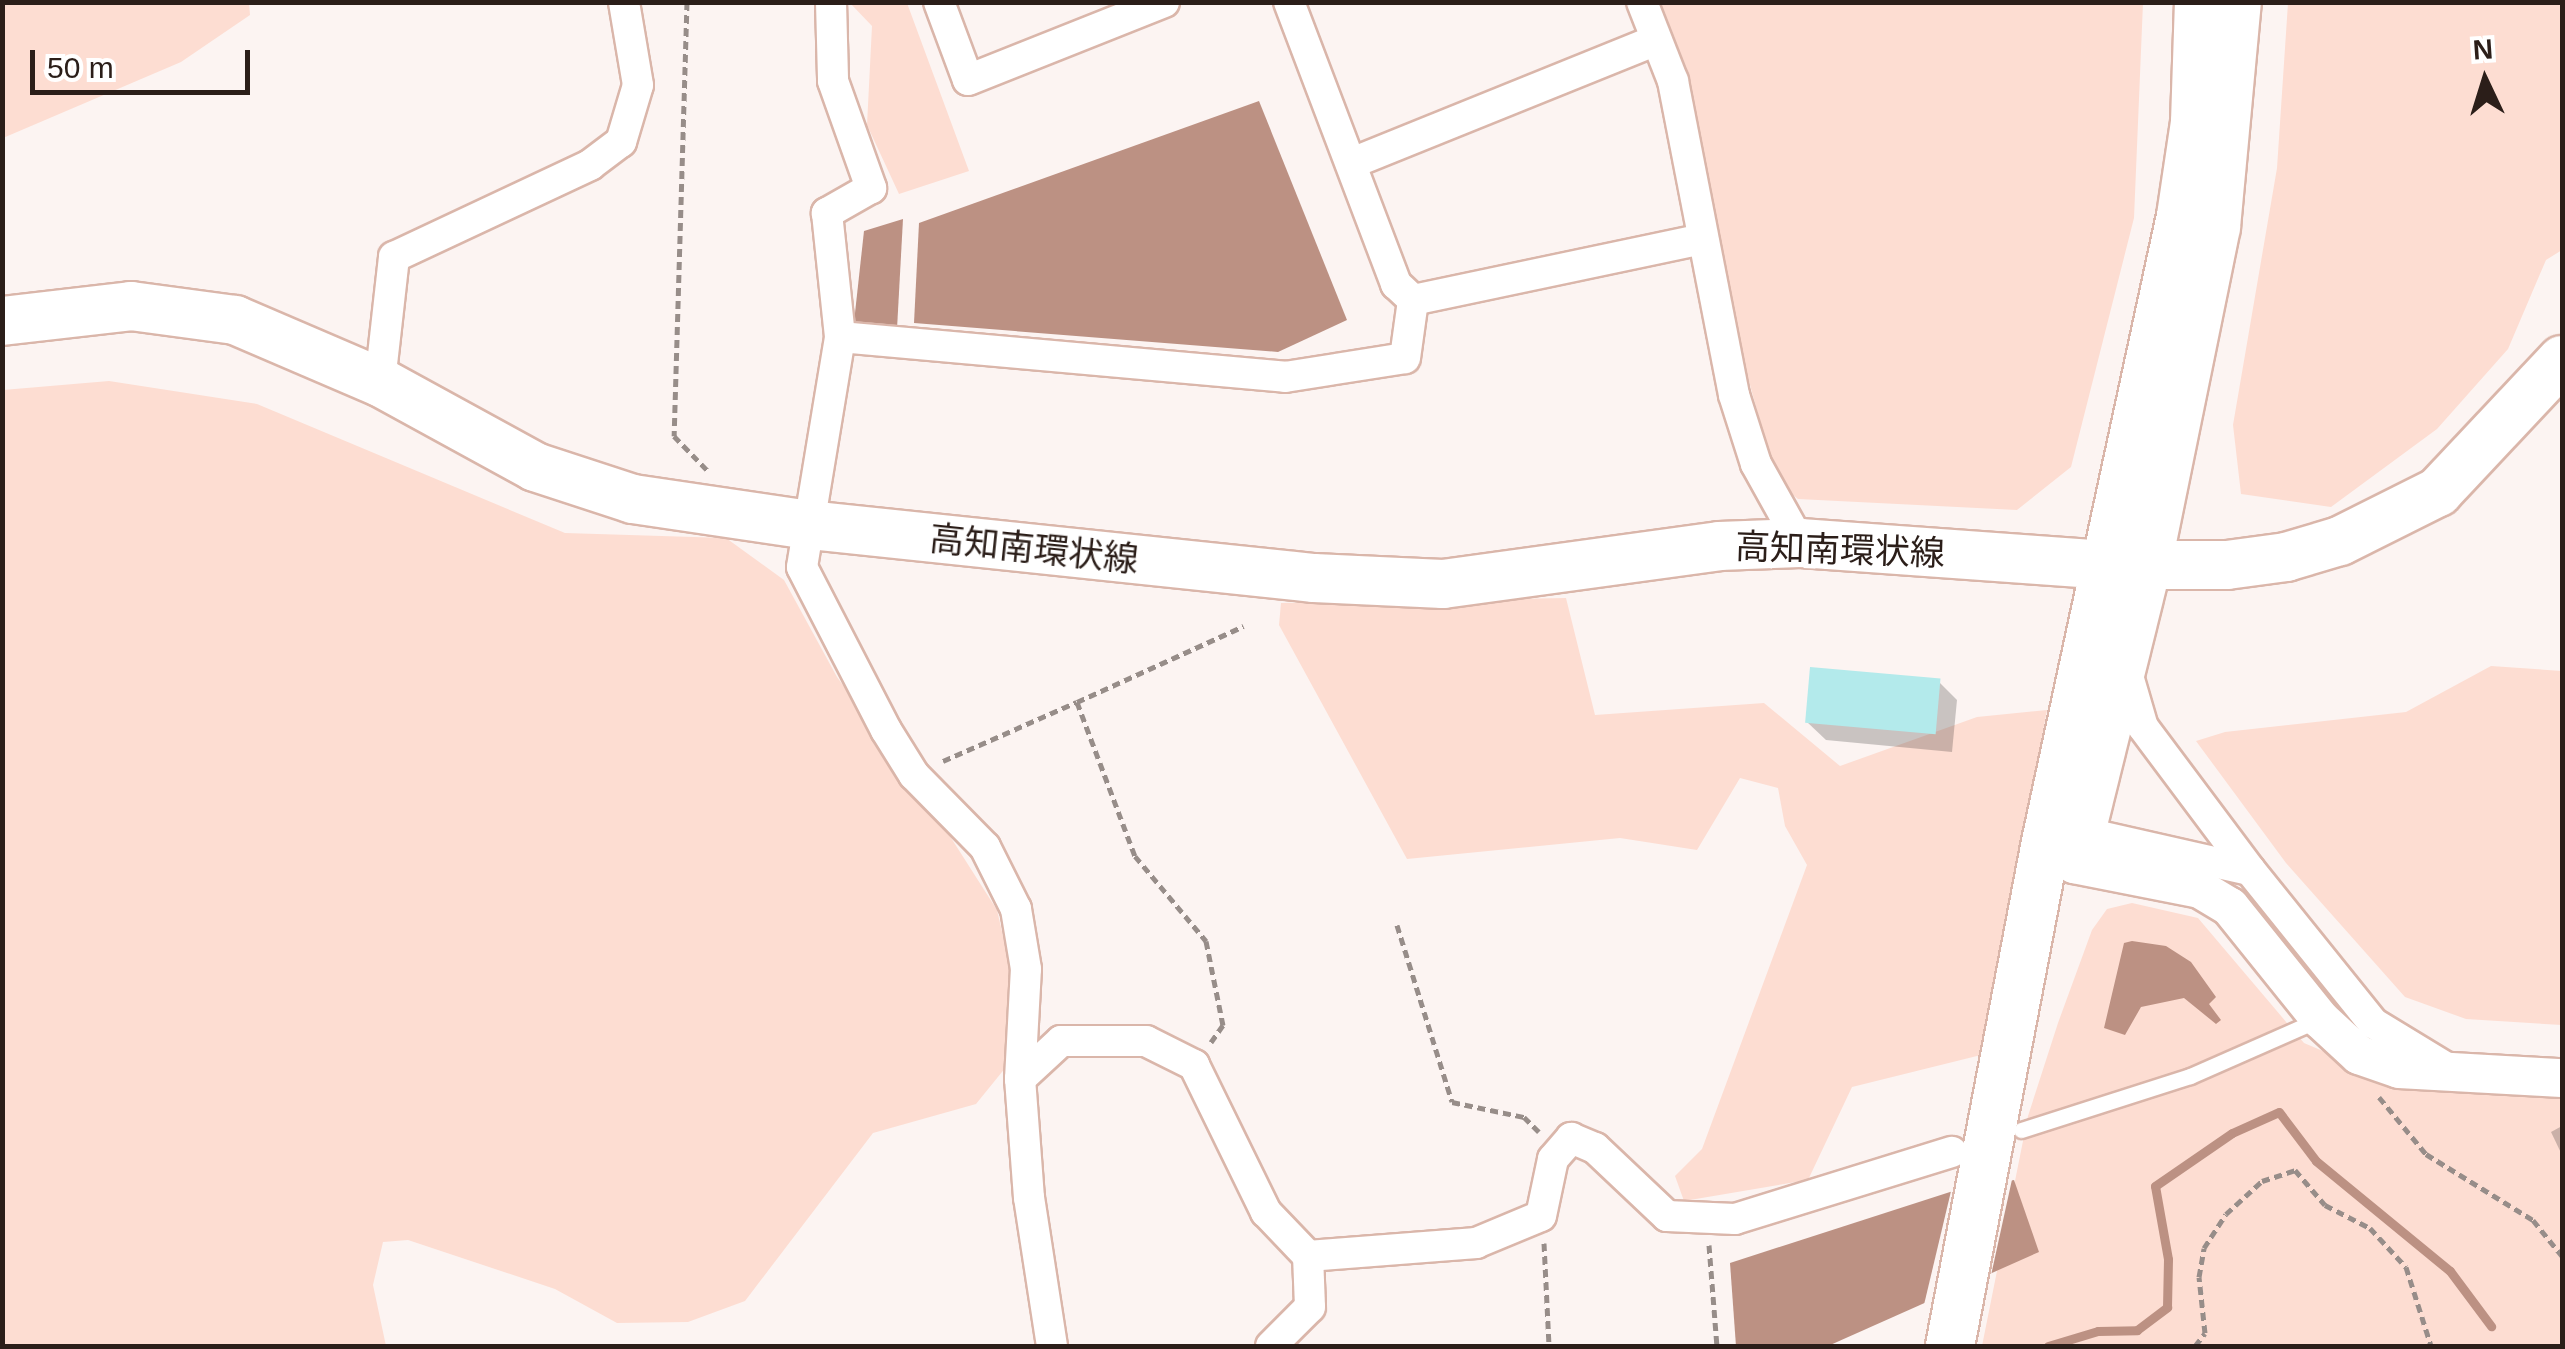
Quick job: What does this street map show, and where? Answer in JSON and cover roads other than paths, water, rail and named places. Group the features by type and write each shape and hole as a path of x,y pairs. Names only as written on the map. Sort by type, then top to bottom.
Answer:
{"main road":[{"path":"2067,846 2126,565 2182,216 2195,122 2199,2"},
{"path":"1952,1329 1969,1158 2124,661 2126,565 2216,227 2237,2"},
{"name":"高知南環状線","path":"2,320 131,306 235,320 380,382 535,467 633,499 809,525 1314,578 1443,584 1719,546 1800,543 2126,565 2286,557 2404,512 2438,492 2562,360"}],"street":[{"path":"380,382 394,258 590,166 621,142 638,85 624,2"},
{"path":"831,2 833,81 870,188 827,214 840,338 802,567 914,775 985,847 1016,908 1026,968 1020,1079 1028,1198 1052,1346"},
{"path":"939,2 968,80 1164,2"},
{"path":"1642,2 1674,81 1702,240 1740,412 1756,464 1800,543"},
{"path":"1298,5 1396,284 1413,300"},
{"path":"1352,162 1656,40"},
{"path":"1413,300 1702,240"},
{"path":"840,338 1285,377 1405,358 1413,300"},
{"path":"2124,661 2144,727 2250,870 2373,1023 2450,1070"},
{"path":"2067,846 2250,870"},
{"path":"2067,846 2200,890 2230,907 2320,1019 2359,1054 2400,1069 2562,1078"},
{"path":"1020,1079 1061,1041 1146,1041 1194,1064 1266,1212 1308,1256 1310,1307 1271,1346"},
{"path":"1308,1256 1476,1243 1541,1216 1558,1153 1570,1138 1595,1148 1668,1216 1735,1219 1969,1158"}],"lane":[{"path":"2021,1130 2190,1076 2320,1019"}],"waterway":[{"path":"2048,1346 2098,1331 2137,1330 2167,1307 2168,1259 2155,1186 2232,1133 2279,1112 2316,1161 2450,1271 2491,1326"}]}
